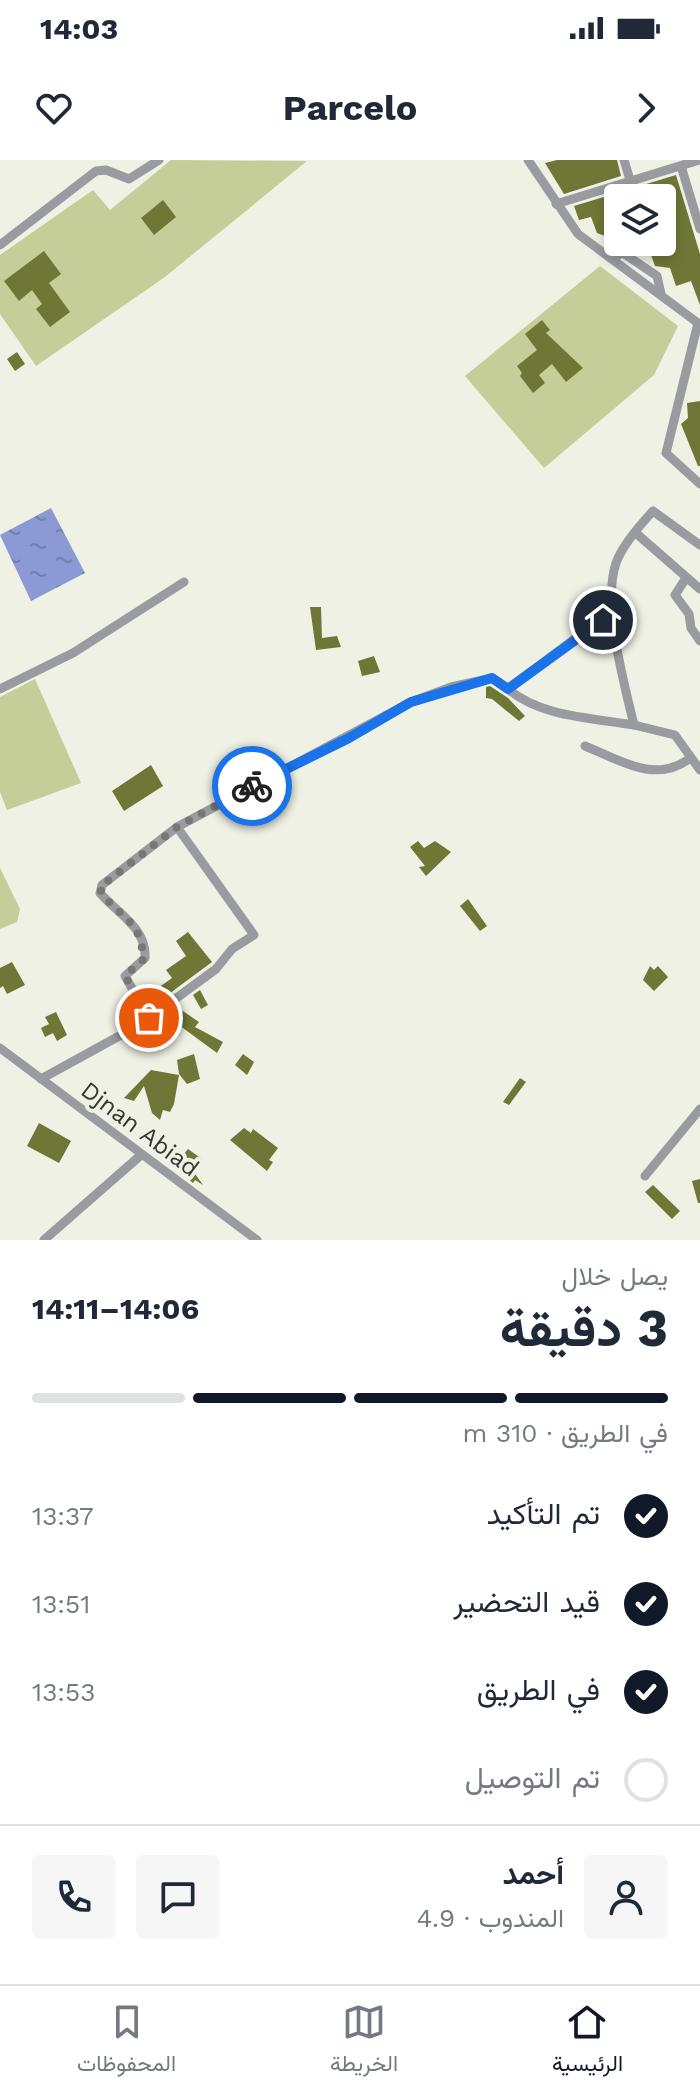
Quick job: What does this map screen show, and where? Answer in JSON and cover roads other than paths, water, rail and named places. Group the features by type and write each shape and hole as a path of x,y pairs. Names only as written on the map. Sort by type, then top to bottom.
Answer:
{"street":[{"path":"0,245 96,171 106,170 129,179 159,160"},
{"path":"530,160 578,234 699,323 666,453 700,484"},
{"path":"624,160 630,180"},
{"path":"556,204 699,160"},
{"path":"681,166 700,229"},
{"path":"634,725 614,614 616,562 655,511 700,545"},
{"path":"637,534 700,589"},
{"path":"686,578 675,595 689,614 691,628 700,641"},
{"path":"0,689 73,653 184,582"},
{"path":"508,689 589,628 614,614"},
{"path":"149,1018 125,976 145,958 140,935 100,890 177,827 411,702 492,678 529,703 551,711 671,732 700,770"},
{"path":"585,746 625,765 651,770 672,770 689,759"},
{"path":"41,1079 149,1018 216,969 232,949 254,935 177,827"},
{"name":"Djnan Abiad","path":"0,1048 257,1240"},
{"path":"645,1176 700,1109"},
{"path":"44,1240 141,1155"}],"water":[{"path":"51,508 85,573 31,601 0,535"}]}
